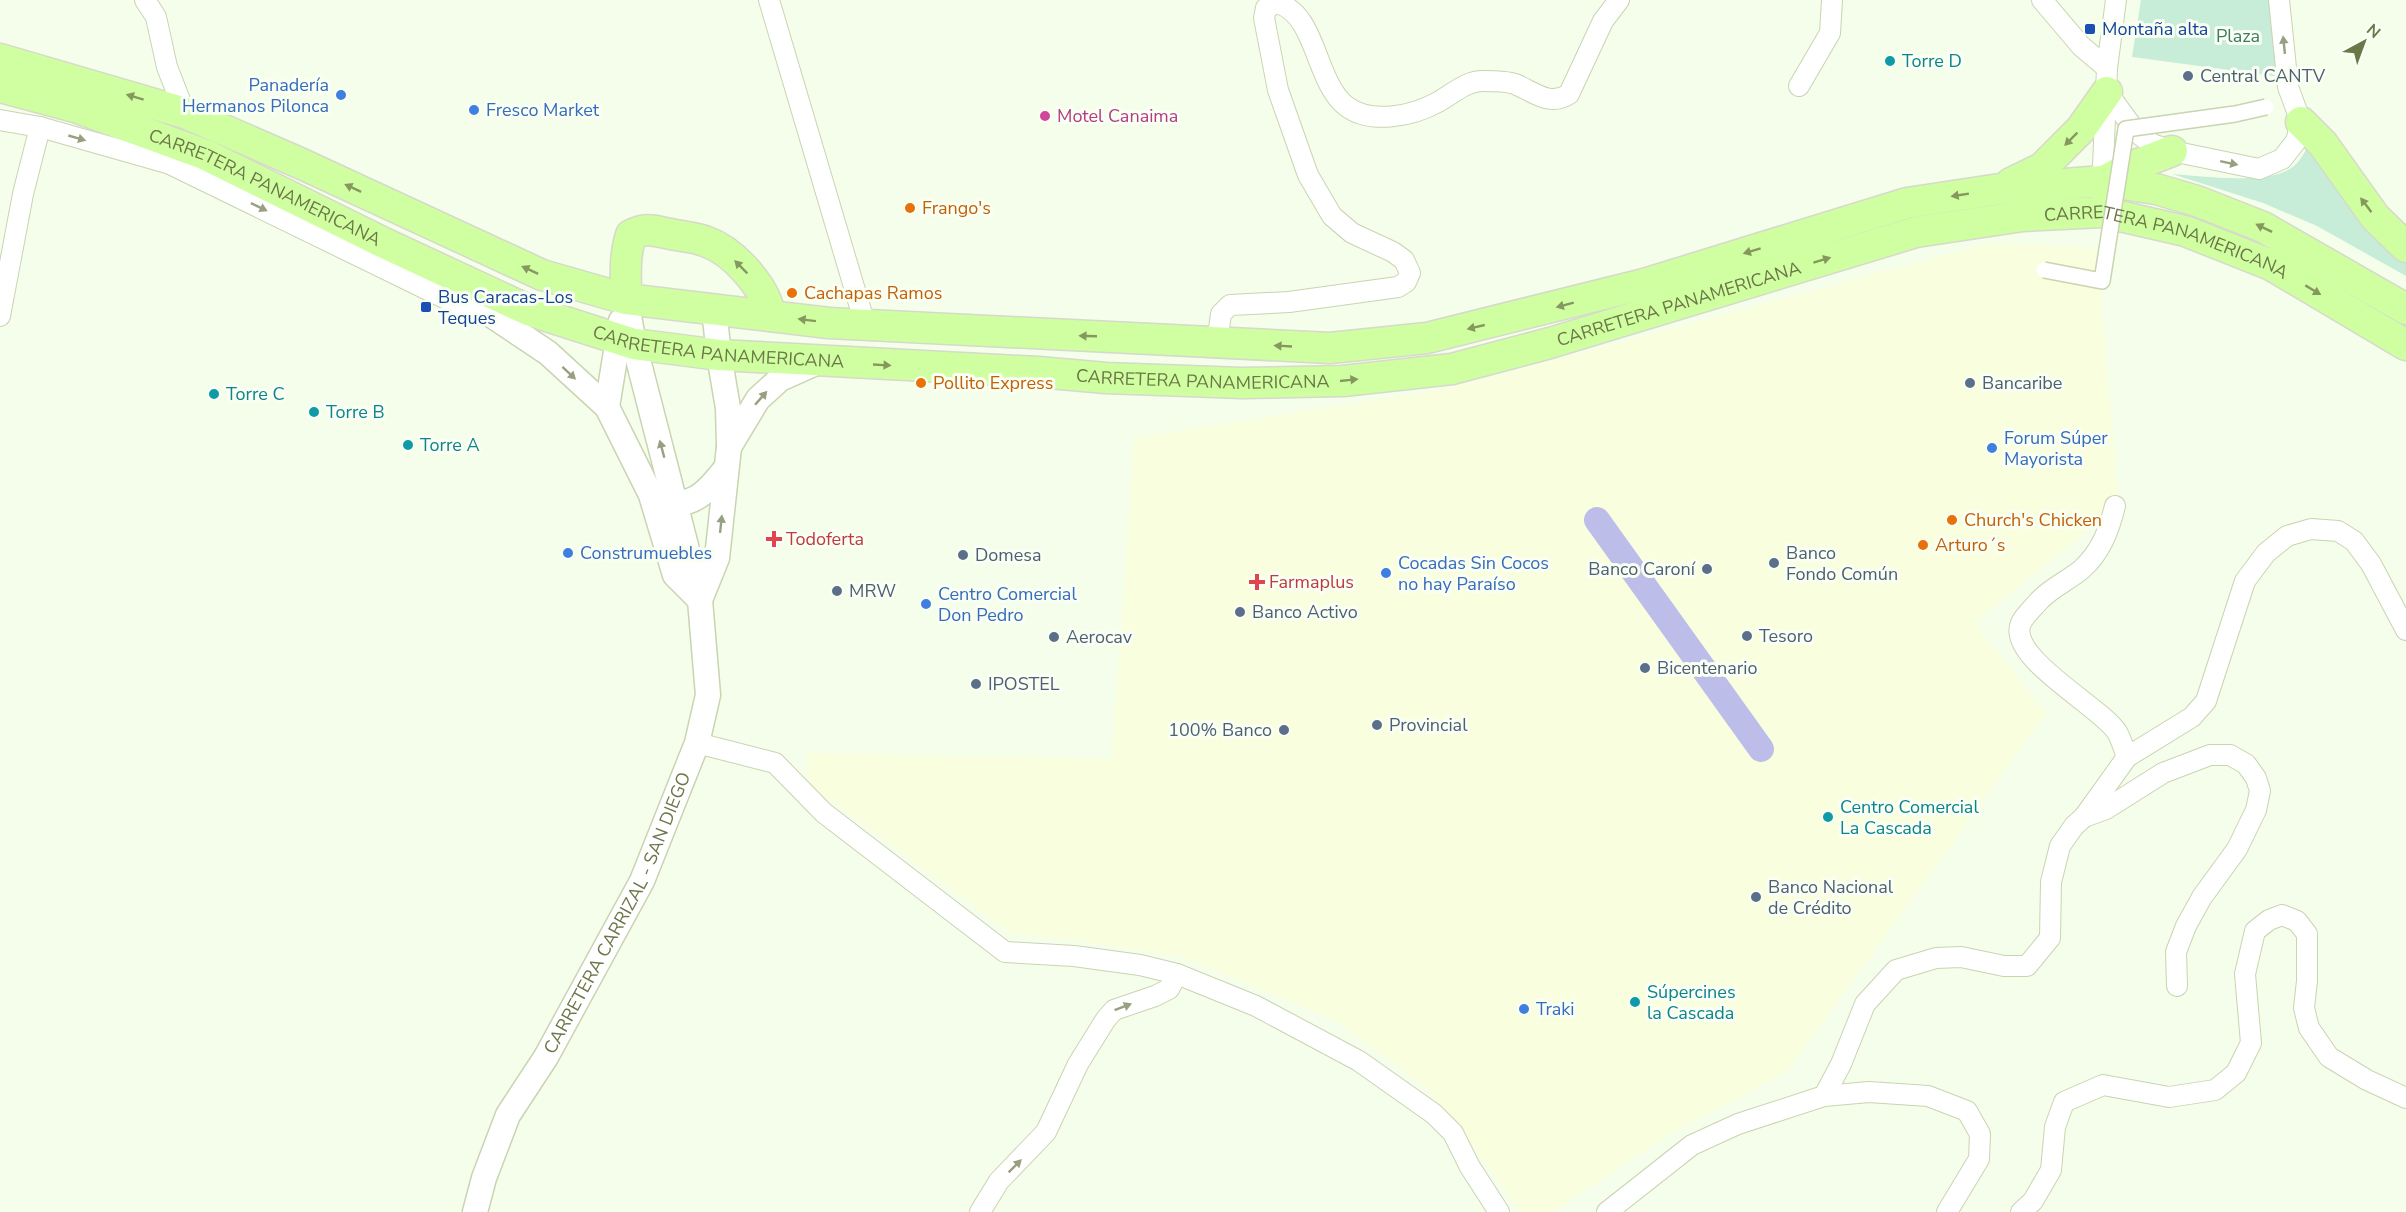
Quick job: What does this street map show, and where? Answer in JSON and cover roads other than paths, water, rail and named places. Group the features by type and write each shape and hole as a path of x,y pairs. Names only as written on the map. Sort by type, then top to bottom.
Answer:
{"main road":[{"name":"CARRETERA PANAMERICANA","path":"0,59 185,113 302,164 542,275 626,299 829,323 1330,348 1427,338 1533,314 1644,284 1907,203 2000,189 2102,181 2157,189 2197,201 2263,227 2406,309"},
{"path":"2000,189 2042,168 2081,129 2107,80"},
{"name":"CARRETERA PANAMERICANA","path":"0,87 75,107 206,155 384,243 528,310 625,341 719,355 1038,372 1106,378 1242,383 1343,381 1452,369 1550,343 1916,232 2023,216 2102,212 2185,231 2271,265 2406,345"},
{"path":"2301,122 2323,144 2375,217 2406,247"},
{"path":"2023,216 2057,209 2080,199 2102,181 2172,151"},
{"path":"626,299 628,246 631,235 643,229 706,241 724,250 755,281 769,306 770,316"}],"street":[{"path":"146,0 156,17 167,67 185,113"},
{"path":"769,0 865,324"},
{"path":"1217,343 1221,314 1230,305 1289,302 1398,287 1406,282 1410,273 1404,260 1393,252 1352,232 1332,216 1308,176 1278,90 1264,18 1266,8 1277,3 1288,6 1299,16 1336,97 1364,115 1391,117 1439,102 1455,90 1480,81 1512,83 1551,100 1560,100 1569,94 1603,21 1619,0"},
{"path":"1799,86 1830,33 1832,0"},
{"path":"2042,0 2107,80 2136,132 2152,144 2172,151 2259,169 2282,159 2296,141 2301,122 2288,87 2279,0"},
{"path":"2102,212 2107,80 2116,0"},
{"path":"2044,270 2102,281 2126,129 2235,114 2266,107"},
{"path":"0,120 40,128 170,164 469,310 548,353"},
{"path":"0,316 23,194 40,128"},
{"path":"384,243 548,353 607,407 651,495 675,575 700,600 717,558 728,458 728,408 714,309"},
{"path":"607,407 625,341 626,299"},
{"name":"CARRETERA CARRIZAL - SAN DIEGO","path":"475,1212 484,1178 508,1115 551,1048 642,881 697,742 708,695 700,600 677,505 625,341"},
{"path":"651,495 661,502 677,505 693,500 711,488 758,399 780,379 818,362"},
{"path":"2115,506 2102,546 2082,569 2041,599 2020,624 2020,638 2030,656 2050,675 2101,715 2117,732 2127,758"},
{"path":"1824,1096 1841,1064 1865,1004 1896,970 1936,958 1961,957 2004,966 2027,966 2050,938 2051,882 2060,846 2127,758 2193,717 2206,701 2245,581 2266,553 2287,536 2311,529 2338,531 2354,541 2371,564 2406,630"},
{"path":"697,742 775,763 824,813 1005,952 1074,956 1140,965 1177,974 1256,1006 1359,1061 1434,1114 1453,1133 1470,1167 1499,1212"},
{"path":"2084,817 2106,809 2163,773 2210,755 2230,755 2246,764 2256,778 2260,791 2256,810 2236,849 2202,897 2186,926 2176,952 2177,986"},
{"path":"2021,1212 2033,1201 2051,1170 2055,1127 2064,1102 2103,1085 2169,1097 2215,1090 2236,1073 2250,1043 2245,974 2255,931 2269,920 2282,915 2297,921 2307,934 2307,981 2304,1008 2309,1028 2329,1057 2367,1080 2406,1098"},
{"path":"980,1212 999,1181 1046,1132 1078,1064 1106,1019 1114,1010 1155,996 1169,988 1177,974"},
{"path":"1607,1212 1692,1145 1738,1124 1824,1096 1869,1092 1928,1096 1967,1111 1980,1134 1979,1158 1947,1212"}],"waterway":[{"path":"1597,520 1761,749"}],"place":[{"name":"Montaña alta","path":"2090,29"},
{"name":"Torre D","path":"1890,61"},
{"name":"Central CANTV","path":"2188,76"},
{"name":"Panadería Hermanos Pilonca","path":"341,95"},
{"name":"Fresco Market","path":"474,110"},
{"name":"Motel Canaima","path":"1045,116"},
{"name":"Frango's","path":"910,208"},
{"name":"Cachapas Ramos","path":"792,293"},
{"name":"Bus Caracas-Los Teques","path":"426,307"},
{"name":"Pollito Express","path":"921,383"},
{"name":"Bancaribe","path":"1970,383"},
{"name":"Torre C","path":"214,394"},
{"name":"Torre B","path":"314,412"},
{"name":"Torre A","path":"408,445"},
{"name":"Forum Súper Mayorista","path":"1992,448"},
{"name":"Church's Chicken","path":"1952,520"},
{"name":"Todoferta","path":"774,539"},
{"name":"Arturo´s","path":"1923,545"},
{"name":"Construmuebles","path":"568,553"},
{"name":"Domesa","path":"963,555"},
{"name":"Banco Fondo Común","path":"1774,563"},
{"name":"Banco Caroní","path":"1707,569"},
{"name":"Cocadas Sin Cocos no hay Paraíso","path":"1386,573"},
{"name":"Farmaplus","path":"1257,582"},
{"name":"MRW","path":"837,591"},
{"name":"Centro Comercial Don Pedro","path":"926,604"},
{"name":"Banco Activo","path":"1240,612"},
{"name":"Tesoro","path":"1747,636"},
{"name":"Aerocav","path":"1054,637"},
{"name":"Bicentenario","path":"1645,668"},
{"name":"IPOSTEL","path":"976,684"},
{"name":"Provincial","path":"1377,725"},
{"name":"100% Banco","path":"1284,730"},
{"name":"Centro Comercial La Cascada","path":"1828,817"},
{"name":"Banco Nacional de Crédito","path":"1756,897"},
{"name":"Súpercines la Cascada","path":"1635,1002"},
{"name":"Traki","path":"1524,1009"}],"park label":[{"name":"Plaza","path":"2238,36"}]}
